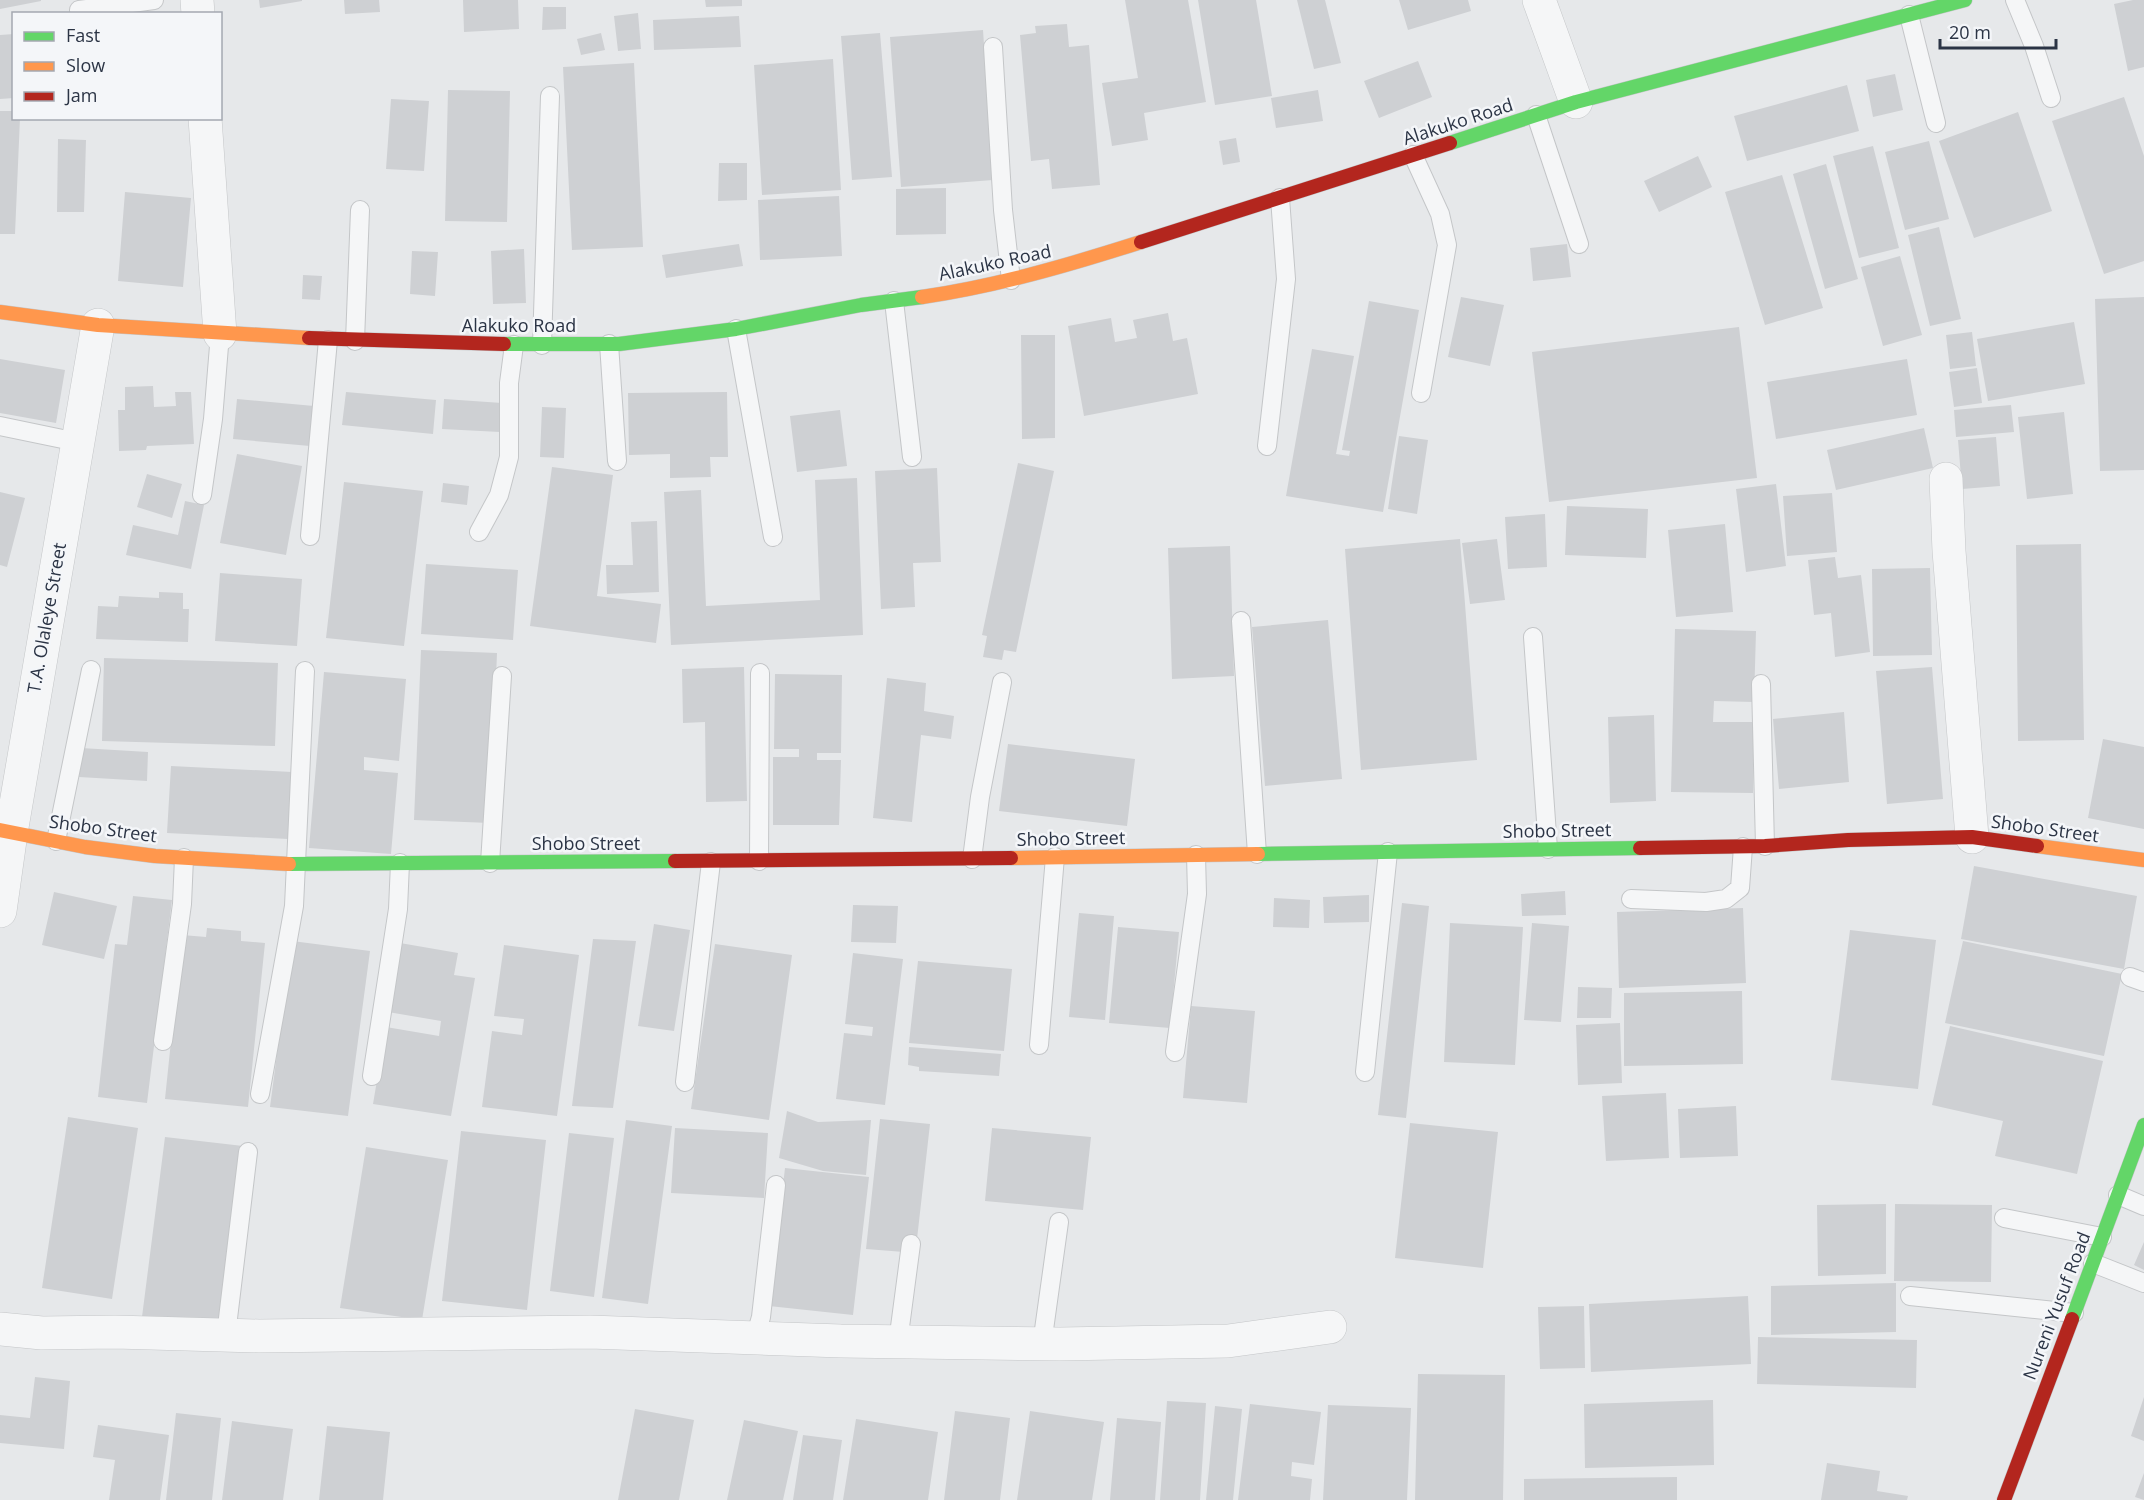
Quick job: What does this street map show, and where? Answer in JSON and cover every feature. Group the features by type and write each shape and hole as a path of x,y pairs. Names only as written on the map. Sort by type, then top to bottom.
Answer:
{"street":[{"path":"1539,0 1576,102"},
{"name":"Alakuko Road","path":"0,312 98,325 220,334 328,340 514,345 609,344 736,329 968,290 1070,265 1576,102 1961,0"},
{"path":"205,120 220,334"},
{"name":"T.A. Olaleye Street","path":"0,911 5,831 98,325"},
{"path":"1946,479 1949,551 1972,837"},
{"name":"Shobo Street","path":"5,831 85,847 184,858 296,864 711,862 1743,847 1848,840 1972,837 2144,860"},
{"name":"Nureni Yusuf Road","path":"2004,1500 2144,1125"},
{"path":"0,1329 42,1333 114,1332 259,1336 590,1332 898,1342 1042,1344 1228,1341 1330,1328"}],"lane":[{"path":"79,10 154,0"},
{"path":"2015,0 2034,46 2051,98"},
{"path":"1909,15 1936,123"},
{"path":"993,47 1003,210 1011,280"},
{"path":"542,345 550,96"},
{"path":"1536,115 1578,244"},
{"path":"1413,155 1440,214 1447,245 1421,393"},
{"path":"1267,446 1286,279 1281,198"},
{"path":"355,341 360,210"},
{"path":"894,301 912,457"},
{"path":"736,329 773,537"},
{"path":"202,495 213,419 220,334"},
{"path":"310,536 328,340"},
{"path":"609,344 617,461"},
{"path":"479,532 499,495 509,457 509,383 514,345"},
{"path":"0,426 77,442"},
{"path":"1241,621 1257,854"},
{"path":"1533,637 1548,849"},
{"path":"56,841 91,670"},
{"path":"260,1094 294,906 305,671"},
{"path":"759,861 760,673"},
{"path":"490,863 502,676"},
{"path":"972,858 980,797 1002,682"},
{"path":"1761,684 1765,846"},
{"path":"1631,898 1706,903 1726,899 1740,888 1743,847"},
{"path":"1365,1072 1388,852"},
{"path":"1175,1052 1197,894 1196,855"},
{"path":"1039,1046 1055,857"},
{"path":"163,1041 182,904 184,858"},
{"path":"685,1082 711,862"},
{"path":"372,1076 398,909 400,863"},
{"path":"226,1335 248,1152"},
{"path":"755,1338 761,1317 776,1185"},
{"path":"2118,1195 2144,1206"},
{"path":"2004,1218 2102,1237"},
{"path":"1042,1344 1059,1222"},
{"path":"898,1342 911,1244"},
{"path":"2093,1263 2144,1283"},
{"path":"1910,1296 2074,1312"}],"building":[{"path":"0,0 41,0 41,1 0,9"},
{"path":"259,0 302,0 302,1 260,8"},
{"path":"344,0 379,0 380,12 345,14"},
{"path":"463,0 518,0 519,29 464,32"},
{"path":"705,0 742,0 742,6 706,7"},
{"path":"1125,0 1188,0 1206,102 1144,113 1148,140 1112,146 1102,83 1138,78"},
{"path":"1198,0 1256,0 1272,96 1215,105"},
{"path":"1297,0 1325,0 1341,63 1314,69"},
{"path":"1399,0 1468,0 1471,11 1408,30"},
{"path":"2144,0 2144,67 2128,71 2114,4"},
{"path":"543,7 566,7 566,29 542,30"},
{"path":"638,13 641,49 618,51 614,16"},
{"path":"739,16 741,47 654,50 653,20"},
{"path":"1067,24 1069,47 1089,45 1100,185 1052,189 1049,159 1031,161 1020,35 1036,33 1035,26"},
{"path":"983,30 993,180 901,187 890,37"},
{"path":"601,33 605,50 581,55 577,39"},
{"path":"880,33 892,177 852,180 841,36"},
{"path":"12,34 12,98 0,99 0,35"},
{"path":"833,59 841,190 762,195 754,65"},
{"path":"1418,61 1432,97 1379,118 1364,81"},
{"path":"634,63 643,247 572,250 563,67"},
{"path":"1895,74 1903,110 1873,117 1866,80"},
{"path":"1847,85 1859,131 1747,161 1734,116"},
{"path":"448,90 510,91 507,222 445,221"},
{"path":"1318,90 1323,121 1276,128 1271,98"},
{"path":"2124,97 2144,156 2144,261 2104,274 2052,121"},
{"path":"391,99 429,101 424,171 386,169"},
{"path":"0,111 12,111 12,120 20,120 15,234 0,234"},
{"path":"2018,112 2052,211 1974,238 1939,141"},
{"path":"1236,138 1240,162 1223,165 1219,141"},
{"path":"58,139 86,140 84,212 57,212"},
{"path":"1929,141 1949,219 1905,230 1885,152"},
{"path":"1873,146 1899,248 1859,258 1833,156"},
{"path":"1698,156 1712,187 1659,212 1644,181"},
{"path":"719,163 747,163 747,200 718,201"},
{"path":"1826,164 1858,279 1825,289 1793,174"},
{"path":"1782,175 1823,308 1765,325 1725,192"},
{"path":"946,188 946,234 896,235 896,189"},
{"path":"125,192 191,198 183,287 118,281"},
{"path":"839,196 842,256 760,260 758,200"},
{"path":"1939,227 1961,319 1930,326 1908,235"},
{"path":"739,244 743,266 666,278 662,255"},
{"path":"1567,244 1571,277 1533,281 1530,248"},
{"path":"524,249 526,303 493,304 491,251"},
{"path":"412,251 438,252 435,296 410,294"},
{"path":"1900,256 1922,335 1883,346 1861,267"},
{"path":"303,275 322,276 320,300 302,299"},
{"path":"1461,297 1504,305 1490,366 1448,357"},
{"path":"2144,297 2144,470 2100,471 2095,299"},
{"path":"1369,301 1419,310 1383,512 1286,496 1312,349 1354,356 1336,454 1349,456 1350,451 1342,450"},
{"path":"1168,313 1173,341 1187,338 1198,394 1084,416 1068,326 1111,318 1115,342 1137,338 1133,320"},
{"path":"2074,322 2085,384 1988,401 1977,339"},
{"path":"1739,327 1757,478 1549,502 1532,352"},
{"path":"1972,332 1976,366 1950,369 1946,335"},
{"path":"1021,335 1055,335 1055,438 1022,439"},
{"path":"0,359 65,370 56,423 0,413"},
{"path":"1907,359 1917,415 1776,439 1767,382"},
{"path":"1977,368 1982,403 1954,407 1949,372"},
{"path":"153,386 154,407 176,406 175,392 191,392 194,444 147,446 146,450 119,451 118,410 125,410 125,387"},
{"path":"346,392 436,400 433,434 342,425"},
{"path":"727,392 728,457 710,457 711,477 670,478 670,454 629,455 628,393"},
{"path":"237,399 314,406 310,446 233,439"},
{"path":"444,399 502,403 500,432 442,429"},
{"path":"2011,405 2014,432 1956,437 1954,410"},
{"path":"542,407 566,408 564,458 540,457"},
{"path":"840,410 847,466 797,472 790,416"},
{"path":"2064,412 2073,494 2027,499 2018,417"},
{"path":"1924,428 1933,468 1836,490 1827,450"},
{"path":"1399,436 1428,440 1417,514 1388,509"},
{"path":"1996,437 2000,486 1962,489 1958,440"},
{"path":"237,454 302,466 286,555 220,543"},
{"path":"1018,463 1054,471 1016,652 1004,650 1002,660 983,657 987,636 982,635"},
{"path":"552,467 613,475 597,596 661,604 656,643 530,626"},
{"path":"937,468 941,562 913,563 915,607 881,609 875,471"},
{"path":"147,474 182,484 172,518 137,507"},
{"path":"857,478 863,635 671,645 664,492 701,490 706,606 820,600 815,480"},
{"path":"344,482 423,491 404,646 326,638"},
{"path":"443,483 469,486 467,505 441,502"},
{"path":"1776,484 1786,566 1746,572 1736,489"},
{"path":"0,492 25,498 7,567 0,565"},
{"path":"1832,493 1837,552 1787,556 1783,496"},
{"path":"185,501 204,505 191,569 126,555 133,525 178,535"},
{"path":"1567,506 1648,509 1646,558 1565,555"},
{"path":"1545,514 1547,567 1508,569 1505,517"},
{"path":"657,521 659,592 607,594 606,565 633,565 631,522"},
{"path":"1725,524 1733,612 1676,617 1668,530"},
{"path":"1460,539 1477,760 1361,770 1345,549"},
{"path":"1497,539 1505,600 1470,604 1462,543"},
{"path":"2081,544 2084,740 2018,741 2016,545"},
{"path":"1230,546 1234,676 1172,679 1168,548"},
{"path":"1835,557 1838,578 1861,575 1870,652 1835,657 1831,613 1814,615 1808,560"},
{"path":"426,564 518,570 513,640 421,634"},
{"path":"1930,568 1932,655 1873,656 1872,569"},
{"path":"220,573 302,579 297,646 215,641"},
{"path":"159,592 183,593 183,609 189,609 188,642 96,639 98,606 118,607 119,596 159,598"},
{"path":"1328,620 1342,779 1265,786 1252,627"},
{"path":"1675,629 1756,631 1754,702 1714,701 1713,722 1754,722 1753,793 1671,792"},
{"path":"421,650 497,653 490,823 414,820"},
{"path":"104,658 278,663 275,746 102,741"},
{"path":"744,667 747,801 706,802 705,722 683,723 682,669"},
{"path":"1932,667 1943,799 1887,804 1876,671"},
{"path":"324,672 406,679 399,761 364,757 364,770 398,773 391,854 309,848"},
{"path":"775,674 842,675 841,753 817,753 817,760 841,760 839,825 773,825 773,757 799,757 799,749 774,749"},
{"path":"887,678 926,683 924,711 954,716 951,739 921,735 912,822 873,818"},
{"path":"1844,712 1849,782 1779,789 1773,719"},
{"path":"1654,715 1656,801 1610,803 1608,717"},
{"path":"2103,739 2144,747 2144,829 2088,818"},
{"path":"1008,744 1135,759 1127,826 999,811"},
{"path":"81,748 148,752 147,781 79,777"},
{"path":"171,766 292,772 288,839 167,833"},
{"path":"1974,866 2137,896 2124,969 1961,939"},
{"path":"1565,891 1566,915 1522,916 1521,894"},
{"path":"54,892 117,906 104,959 42,945"},
{"path":"1369,895 1369,922 1324,923 1323,897"},
{"path":"133,896 172,900 147,1103 98,1097 115,944 127,945"},
{"path":"1274,898 1310,900 1309,928 1273,927"},
{"path":"1402,903 1429,906 1406,1118 1378,1115"},
{"path":"853,905 898,906 896,943 851,942"},
{"path":"1743,908 1746,983 1619,988 1617,912"},
{"path":"1079,913 1114,916 1105,1020 1069,1017"},
{"path":"1450,923 1523,927 1515,1065 1444,1062"},
{"path":"1532,923 1569,926 1561,1022 1524,1020"},
{"path":"654,924 690,930 674,1031 638,1026"},
{"path":"1118,927 1179,932 1170,1028 1109,1023"},
{"path":"207,928 241,931 241,941 265,943 248,1107 165,1099 182,935 206,937"},
{"path":"1850,930 1936,940 1918,1089 1831,1080"},
{"path":"593,939 636,941 613,1108 572,1106"},
{"path":"292,941 370,951 348,1116 270,1107"},
{"path":"1963,941 2122,974 2104,1056 1945,1023"},
{"path":"400,943 458,953 454,975 475,978 451,1116 373,1104 386,1027 439,1036 441,1021 388,1012"},
{"path":"715,944 792,955 769,1120 691,1109"},
{"path":"504,945 579,955 557,1116 482,1107 492,1031 522,1035 524,1019 494,1016"},
{"path":"853,953 903,959 885,1105 836,1099 844,1033 872,1036 873,1027 845,1024"},
{"path":"918,961 1012,969 1004,1051 909,1043"},
{"path":"1578,987 1612,988 1611,1018 1577,1018"},
{"path":"1742,991 1743,1064 1624,1066 1624,993"},
{"path":"1191,1006 1255,1011 1247,1103 1183,1098"},
{"path":"1620,1023 1622,1083 1578,1085 1576,1025"},
{"path":"1950,1026 2103,1061 2077,1174 1995,1156 2003,1121 1932,1105"},
{"path":"909,1047 1001,1054 999,1076 919,1071 919,1067 908,1065"},
{"path":"1666,1093 1669,1158 1606,1161 1602,1096"},
{"path":"1736,1106 1738,1156 1680,1158 1678,1109"},
{"path":"787,1111 818,1122 871,1120 866,1175 823,1171 779,1158"},
{"path":"68,1117 138,1128 112,1299 42,1288"},
{"path":"880,1119 930,1124 917,1239 904,1252 866,1249"},
{"path":"626,1120 672,1126 648,1304 602,1298"},
{"path":"1410,1123 1498,1132 1483,1268 1395,1258"},
{"path":"675,1128 768,1133 764,1198 671,1193"},
{"path":"992,1128 1091,1137 1083,1210 985,1201"},
{"path":"461,1131 546,1140 527,1310 442,1301"},
{"path":"569,1133 614,1138 594,1297 550,1291"},
{"path":"165,1137 243,1146 220,1326 142,1317"},
{"path":"366,1147 448,1160 422,1320 340,1308"},
{"path":"785,1168 869,1177 853,1315 769,1306"},
{"path":"1886,1204 1886,1274 1818,1276 1817,1205"},
{"path":"1895,1204 1992,1205 1991,1282 1894,1281"},
{"path":"2144,1242 2144,1270 2134,1265"},
{"path":"1896,1283 1896,1332 1771,1335 1771,1286"},
{"path":"1748,1296 1751,1364 1591,1372 1589,1304"},
{"path":"1584,1306 1585,1368 1540,1369 1538,1307"},
{"path":"1758,1337 1917,1340 1916,1388 1757,1384"},
{"path":"1418,1374 1505,1375 1503,1500 1415,1500"},
{"path":"35,1377 70,1381 64,1449 0,1443 0,1415 30,1418"},
{"path":"2144,1397 2144,1441 2131,1436"},
{"path":"1713,1400 1714,1465 1585,1468 1584,1404"},
{"path":"1167,1401 1206,1403 1200,1500 1160,1500"},
{"path":"1250,1404 1321,1412 1314,1465 1292,1462 1291,1476 1312,1479 1310,1500 1238,1500"},
{"path":"1328,1405 1411,1408 1407,1500 1323,1500"},
{"path":"1215,1406 1242,1409 1233,1500 1206,1500"},
{"path":"635,1409 694,1420 679,1500 618,1500"},
{"path":"955,1411 1010,1418 1000,1500 944,1500"},
{"path":"1030,1411 1104,1422 1092,1500 1017,1500"},
{"path":"176,1413 221,1418 212,1500 166,1500"},
{"path":"1117,1418 1161,1422 1155,1500 1110,1500"},
{"path":"856,1419 938,1432 928,1500 843,1500"},
{"path":"744,1420 798,1431 783,1500 727,1500"},
{"path":"232,1421 293,1429 283,1500 222,1500"},
{"path":"98,1425 169,1435 160,1500 109,1500 115,1460 93,1457"},
{"path":"327,1426 390,1432 383,1500 319,1500"},
{"path":"803,1435 842,1440 833,1500 793,1500"},
{"path":"1827,1463 1880,1471 1877,1491 1908,1496 1907,1500 1821,1500"},
{"path":"2144,1473 2144,1500 2135,1497"},
{"path":"1677,1477 1677,1500 1524,1500 1524,1479"}],"traffic: fast":[{"path":"1450,143 1576,102 1965,0"},
{"path":"504,344 619,344 736,329 861,305 922,297"},
{"path":"1258,854 1640,848"},
{"path":"289,864 675,861"},
{"path":"2072,1319 2144,1125"}],"traffic: slow":[{"path":"922,297 1033,274 1141,242"},
{"path":"0,312 98,325 309,338"},
{"path":"0,830 85,847 155,856 289,864"},
{"path":"2037,846 2144,860"},
{"path":"1011,858 1258,854"}],"traffic: jam":[{"path":"1141,242 1450,143"},
{"path":"309,338 504,344"},
{"path":"1640,848 1765,846 1848,840 1972,837 2037,846"},
{"path":"675,861 1011,858"},
{"path":"2004,1500 2072,1319"}]}
